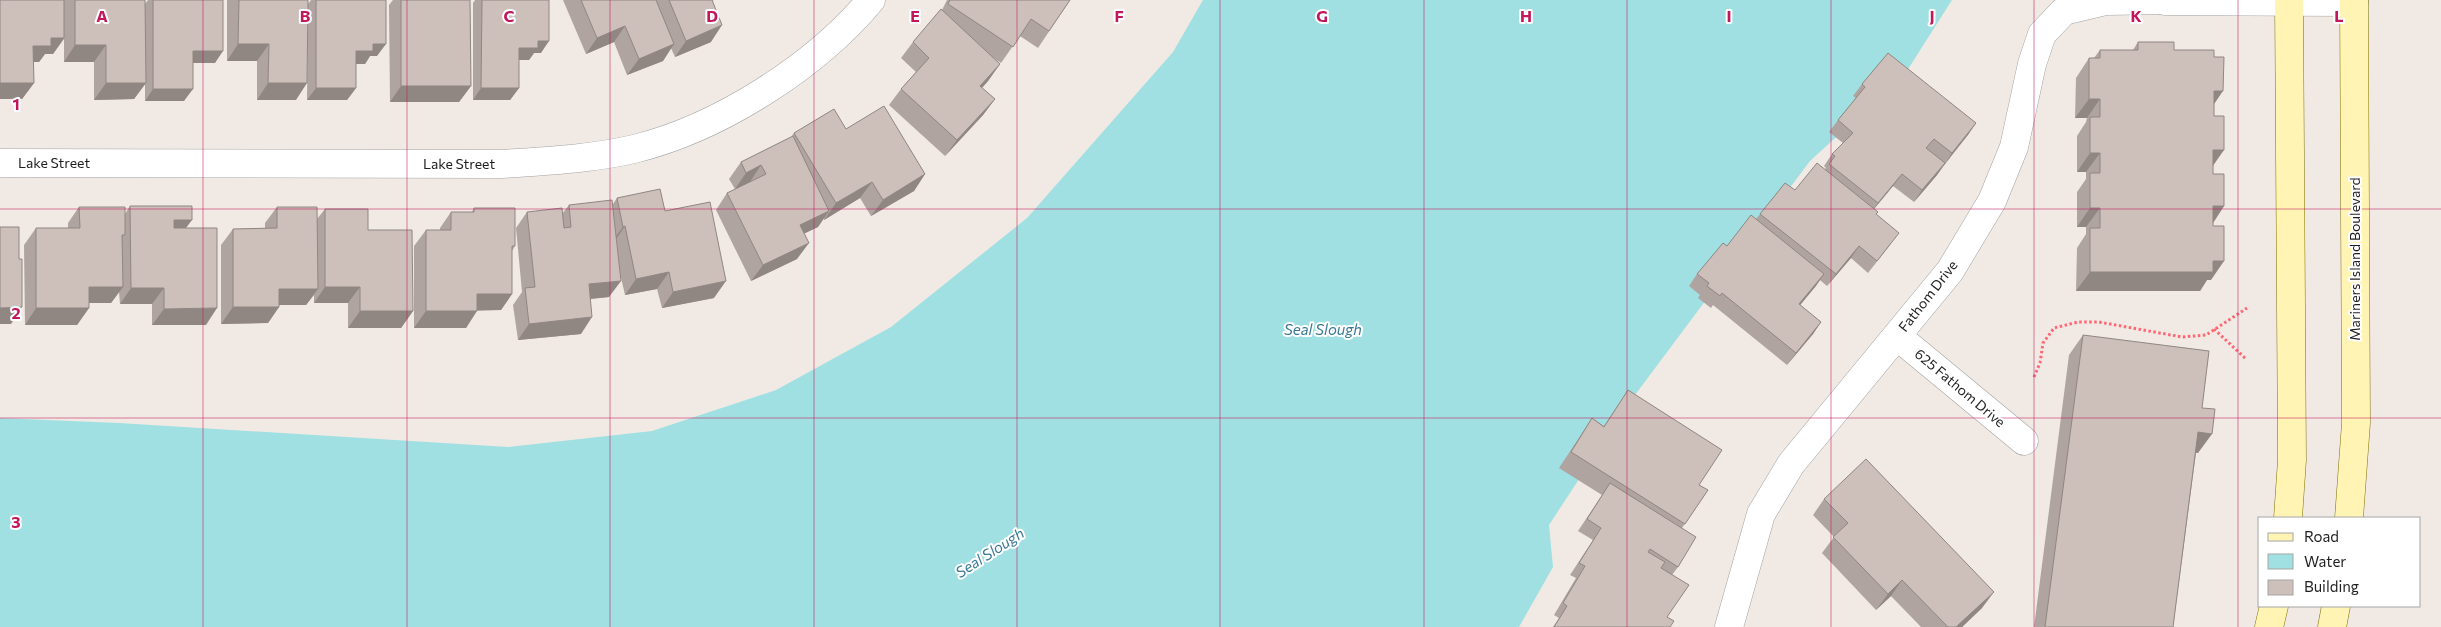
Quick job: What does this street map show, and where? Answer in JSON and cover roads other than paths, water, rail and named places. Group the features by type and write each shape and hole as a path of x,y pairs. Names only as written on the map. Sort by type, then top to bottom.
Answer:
{"main road":[{"path":"2288,517 2292,460 2289,1"},
{"name":"Mariners Island Boulevard","path":"2349,517 2356,423 2354,1"},
{"path":"2269,627 2274,607"},
{"path":"2332,627 2336,607"}],"street":[{"name":"Lake Street","path":"0,163 502,164 570,160 635,148 699,126 758,96 808,61 858,15 871,0"},
{"name":"Fathom Drive","path":"1729,627 1761,514 1791,464 1950,271 1992,201 2014,147 2032,64 2042,34 2064,11 2106,1 2354,1"},
{"name":"625 Fathom Drive","path":"1897,336 2024,441"}],"water":[{"name":"Seal Slough","path":"1203,0 1952,0 1905,74 1810,161 1629,403 1549,525 1553,567 1519,627 0,627 0,418 119,423 508,447 652,431 776,390 891,327 1027,218 1173,52"}]}
